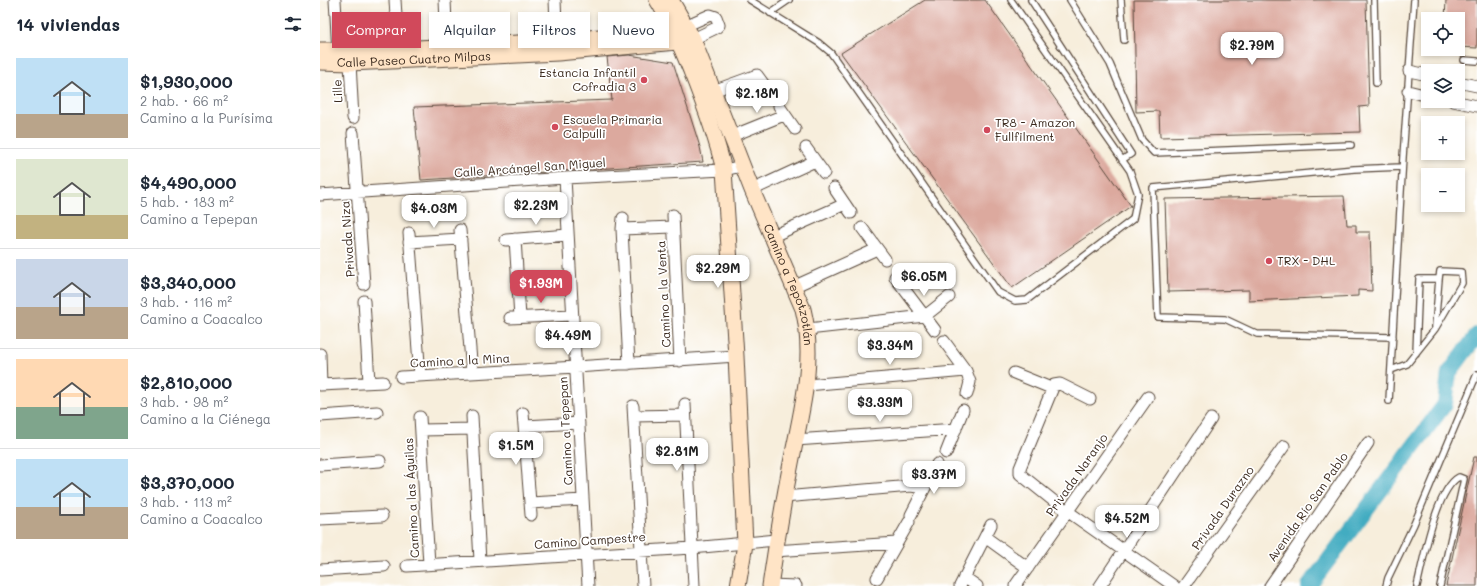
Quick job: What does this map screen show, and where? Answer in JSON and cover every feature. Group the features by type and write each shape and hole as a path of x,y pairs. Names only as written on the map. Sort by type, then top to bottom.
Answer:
{"main road":[{"name":"Camino a Tepotzotlán","path":"657,0 683,35 713,91 732,136 742,166 803,309 808,329 807,385 784,497 775,546 770,586"},
{"name":"Camino a Tepotzotlán","path":"671,0 718,145 724,170 736,356 744,544 738,586"},
{"name":"Calle Paseo Cuatro Milpas","path":"590,44 683,35"},
{"name":"Calle Paseo Cuatro Milpas","path":"320,62 350,63 378,56 398,48"},
{"name":"Calle Paseo Cuatro Milpas","path":"320,50 378,56 537,48"}],"street":[{"path":"335,0 338,51"},
{"path":"395,0 396,12"},
{"path":"445,0 446,12"},
{"path":"555,0 556,12"},
{"name":"Lille","path":"350,63 353,118"},
{"path":"1409,71 1421,74"},
{"path":"713,91 757,75 795,130"},
{"path":"1465,83 1477,86"},
{"path":"1408,91 1421,94"},
{"path":"1465,104 1477,106"},
{"path":"732,136 779,106"},
{"name":"Privada Niza","path":"353,133 364,284"},
{"path":"806,148 824,173"},
{"path":"752,190 815,161"},
{"name":"Calle Arcángel San Miguel","path":"320,195 565,178 724,170 742,166"},
{"name":"Camino a Tepepan","path":"565,178 588,586"},
{"path":"773,236 848,209 834,188"},
{"name":"Camino a la Venta","path":"673,215 680,361"},
{"name":"Camino a la Venta","path":"629,364 622,224 674,227"},
{"path":"862,228 885,259"},
{"path":"420,376 409,238 460,235 472,373"},
{"path":"568,235 511,239 515,317 572,315"},
{"path":"793,287 877,249"},
{"path":"895,277 935,330"},
{"path":"808,329 925,316 949,297"},
{"path":"364,301 369,382"},
{"path":"944,341 966,371 970,382 967,394"},
{"path":"320,354 320,385 383,382"},
{"name":"Camino a la Mina","path":"401,377 680,361 736,356"},
{"path":"807,385 966,371"},
{"path":"1014,374 1052,387 1060,384 1090,399"},
{"path":"1052,387 1020,468 1020,474 1067,511 1174,586"},
{"name":"Privada Naranjo","path":"1015,586 1148,397"},
{"path":"642,586 634,411 685,409 694,586"},
{"path":"946,453 963,410"},
{"path":"320,416 377,412"},
{"path":"523,413 531,509 583,500"},
{"path":"472,416 480,561"},
{"name":"Camino a las Águilas","path":"420,417 429,564"},
{"path":"1100,586 1212,419"},
{"path":"525,426 579,423"},
{"name":"Camino a las Águilas","path":"421,430 473,429"},
{"path":"795,440 956,430"},
{"name":"Avenida Río San Pablo","path":"1270,586 1368,444"},
{"name":"Privada Durazno","path":"1184,586 1284,446"},
{"path":"320,465 380,461"},
{"path":"877,578 910,519 937,464"},
{"path":"784,497 911,486 924,488"},
{"path":"320,519 382,516"},
{"path":"977,586 962,582 991,525"},
{"path":"985,537 1028,568"},
{"name":"Camino Campestre","path":"407,566 744,544 775,546 897,543"},
{"path":"320,570 384,566"},
{"path":"770,586 796,586"}],"lane":[{"path":"750,0 819,43 831,53 998,292 1015,301 1027,300 1133,219 1138,194 1130,171 1011,0"},
{"path":"770,13 790,0"},
{"path":"1031,0 1131,154 1122,160"},
{"path":"1070,0 1110,64 1142,140 1154,153 1351,145"},
{"path":"1121,0 1124,40"},
{"path":"1374,0 1376,83"},
{"path":"1389,401 1402,167 1414,0"},
{"path":"1464,60 1477,61"},
{"path":"1393,337 1257,334 1225,319 1158,317 1153,188 1354,169 1402,167"},
{"path":"1391,370 1407,364 1435,329 1462,283 1461,272 1440,271 1438,280 1435,329"},
{"path":"1416,353 1419,279 1438,280"},
{"path":"1386,586 1388,578 1414,524 1477,374"},
{"path":"1417,586 1428,539 1439,504 1454,480 1459,477 1464,479 1440,586"}],"building":[{"name":"TR8 - Amazon Fullfilment","path":"925,0 985,0 1131,206 1012,288 841,53"},
{"path":"1134,0 1366,0 1369,106 1359,107 1360,132 1160,137 1159,111 1136,112"},
{"path":"1446,0 1477,0 1477,48 1465,47 1465,12 1445,12"},
{"name":"Escuela Primaria Calpulli","path":"629,55 673,62 700,147 703,162 421,180 414,107 612,100 607,57"},
{"name":"TRX - DHL","path":"1344,196 1347,225 1356,225 1356,232 1370,232 1372,291 1358,290 1358,296 1249,301 1249,290 1168,292 1165,199"},
{"path":"1474,457 1477,457 1477,586 1446,586"}],"waterway":[{"path":"1309,586 1445,404 1449,373 1477,335"}],"place":[{"name":"Estancia Infantil Cofradia 3","path":"644,80"},
{"name":"Escuela Primaria Calpulli","path":"555,127"},
{"name":"TR8 - Amazon Fullfilment","path":"987,130"},
{"name":"TRX - DHL","path":"1269,261"}]}
